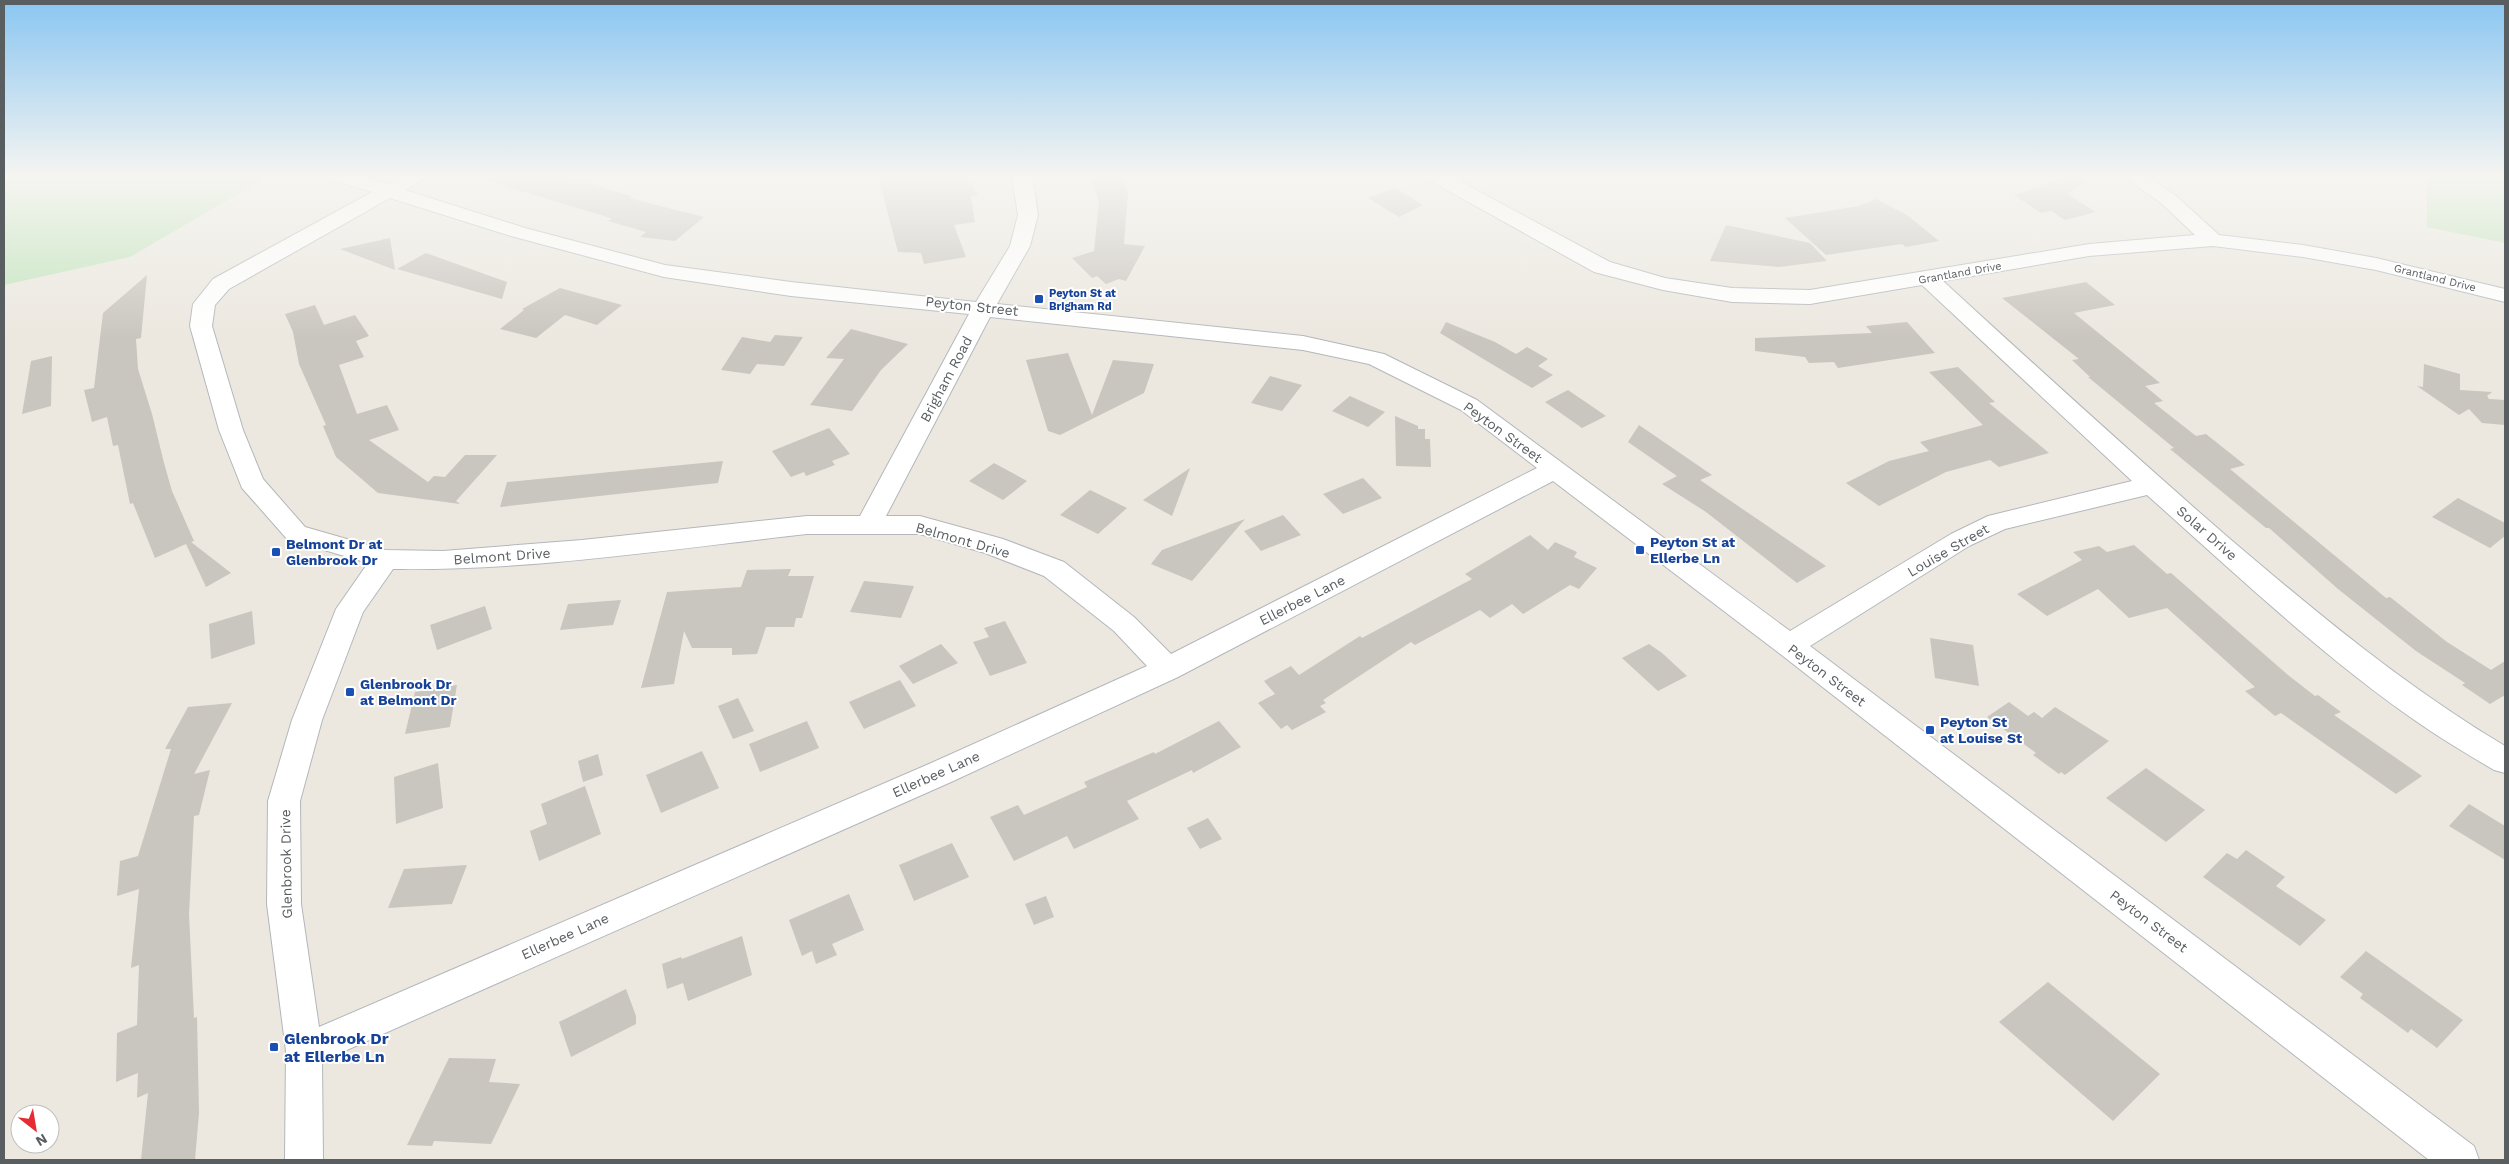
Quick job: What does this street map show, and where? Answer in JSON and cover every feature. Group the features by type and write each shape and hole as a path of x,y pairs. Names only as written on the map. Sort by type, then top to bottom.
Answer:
{"street":[{"name":"Belmont Drive","path":"317,230 221,284 204,304 201,326 231,430 251,482 296,533 385,559 443,560 510,556 807,525 920,525 994,546 1054,569 1124,624 1168,669"},
{"name":"Peyton Street","path":"513,230 664,271 792,288 984,307 1303,343 1376,359 1469,405 1789,645 2460,1160"},
{"name":"Brigham Road","path":"868,524 984,307 1020,246 1024,230"},
{"name":"Grantland Drive","path":"1535,230 1595,263 1663,284 1732,295 1810,298 2089,250 2213,240 2303,251 2376,264 2505,295"},
{"path":"2202,230 2213,240"},
{"name":"Solar Drive","path":"1928,279 2152,484 2298,613 2390,686 2440,722 2505,762"},
{"name":"Ellerbee Lane","path":"304,1051 940,773 1168,669 1555,469"},
{"name":"Louise Street","path":"1789,645 1960,540 1997,522 2152,484"},
{"name":"Glenbrook Drive","path":"304,1160 304,1051 284,904 284,800 307,720 350,609 385,559"}],"green space":[{"path":"4,230 176,230 130,257 4,285"},
{"path":"2443,230 2505,230 2505,243"}],"building":[{"path":"640,230 688,230 675,241 640,237 646,232"},
{"path":"892,230 956,230 966,257 924,264 921,253 898,252"},
{"path":"1096,230 1125,230 1124,244 1145,246 1126,281 1119,279 1106,284 1097,276 1092,278 1072,258 1094,251"},
{"path":"1724,230 1751,230 1810,243 1827,261 1779,267 1710,261"},
{"path":"1799,230 1926,230 1939,241 1906,247 1902,244 1826,255"},
{"path":"390,238 395,270 340,249"},
{"path":"426,253 507,282 502,299 397,269"},
{"path":"147,275 141,338 136,339 138,369 164,463 172,491 194,541 191,542 231,573 206,587 186,544 155,558 133,503 130,504 118,445 113,446 107,417 92,422 84,390 94,388 103,313"},
{"path":"2086,282 2115,305 2074,313 2160,383 2145,386 2163,401 2154,403 2196,436 2206,434 2245,465 2230,469 2386,598 2390,597 2447,642 2491,670 2505,661 2505,695 2490,704 2462,685 2465,683 2416,651 2338,589 2269,528 2266,528 2170,449 2174,448 2088,377 2090,377 2072,360 2079,359 2002,298"},
{"path":"560,288 622,305 597,325 565,315 536,338 500,329 524,310 522,309"},
{"path":"315,305 324,325 355,315 369,336 356,341 364,357 339,365 357,414 387,405 399,430 369,440 428,482 434,476 445,477 465,455 497,455 456,501 460,504 378,493 336,457 323,426 326,425 299,364 293,332 285,314"},
{"path":"1446,322 1495,342 1516,354 1527,347 1548,359 1538,366 1553,375 1532,388 1440,333"},
{"path":"1907,322 1935,353 1838,368 1834,362 1809,363 1805,357 1755,351 1755,338 1872,333 1866,326"},
{"path":"851,329 908,344 881,370 852,411 810,405 844,359 826,358"},
{"path":"775,335 803,337 784,366 757,364 750,374 721,370 742,337 770,342"},
{"path":"1068,353 1092,415 1113,360 1154,364 1144,393 1060,435 1048,431 1026,360"},
{"path":"52,356 51,406 22,414 31,361"},
{"path":"2424,364 2460,374 2460,390 2492,392 2487,396 2489,399 2505,400 2505,425 2482,423 2469,409 2459,415 2417,386 2423,387"},
{"path":"1958,367 1995,402 1989,403 2049,453 1999,467 1990,460 1946,472 1879,506 1846,483 1889,461 1929,451 1920,442 1983,425 1929,372"},
{"path":"1270,376 1302,385 1282,411 1251,403"},
{"path":"1568,390 1606,416 1582,428 1545,402"},
{"path":"1350,396 1385,412 1368,427 1332,411"},
{"path":"1395,416 1418,426 1418,429 1425,429 1425,439 1430,439 1431,467 1396,466"},
{"path":"1639,425 1712,475 1700,480 1826,566 1797,583 1706,512 1662,484 1677,476 1628,442"},
{"path":"829,428 850,454 832,461 835,465 806,476 804,472 791,477 772,451"},
{"path":"723,461 718,483 500,507 507,482"},
{"path":"994,463 1027,481 1003,500 969,481"},
{"path":"1190,468 1172,516 1143,500"},
{"path":"1363,478 1382,498 1343,514 1323,494"},
{"path":"1090,490 1127,508 1098,534 1060,515"},
{"path":"2458,498 2505,523 2505,536 2490,548 2432,517"},
{"path":"1283,515 1301,535 1261,551 1244,531"},
{"path":"1245,519 1192,581 1151,564 1162,550"},
{"path":"1530,535 1548,550 1555,542 1577,552 1574,557 1597,568 1579,589 1570,585 1523,614 1512,604 1490,618 1480,610 1415,645 1411,642 1323,700 1326,703 1320,706 1326,712 1292,730 1287,725 1281,729 1258,703 1275,694 1264,681 1291,666 1299,675 1360,636 1362,638 1472,579 1465,574"},
{"path":"2134,545 2167,574 2171,573 2288,675 2315,696 2318,695 2341,712 2334,715 2422,776 2396,794 2281,713 2275,716 2245,691 2255,687 2167,608 2129,618 2098,589 2047,616 2017,594 2082,560 2073,552 2099,546 2107,552"},
{"path":"791,569 788,576 814,576 802,618 796,618 794,627 766,627 757,654 732,655 732,648 692,648 684,631 674,684 641,688 667,592 741,587 747,570"},
{"path":"864,581 914,586 901,618 850,612"},
{"path":"621,600 613,625 560,630 568,604"},
{"path":"485,606 492,629 437,650 430,625"},
{"path":"252,611 255,644 211,659 209,624"},
{"path":"1005,621 1027,663 990,676 973,642 989,637 984,628"},
{"path":"1930,638 1973,645 1979,686 1935,678"},
{"path":"941,644 958,663 913,684 899,666"},
{"path":"1649,644 1687,676 1658,691 1622,658"},
{"path":"900,680 916,706 864,729 849,702"},
{"path":"457,685 450,727 405,734 415,692"},
{"path":"738,698 754,731 733,739 718,706"},
{"path":"2009,702 2028,716 2034,712 2042,718 2055,707 2109,741 2065,775 2061,772 2059,774 2033,755 2036,753 1987,717"},
{"path":"232,703 194,774 210,770 199,815 194,816 189,914 194,1018 197,1017 199,1113 195,1160 141,1160 148,1093 137,1098 138,1073 116,1082 117,1033 137,1025 139,965 131,968 139,889 117,896 120,861 138,856 171,749 165,749 188,707"},
{"path":"807,721 819,748 760,772 749,744"},
{"path":"1219,721 1241,747 1193,773 1192,770 1127,801 1139,819 1074,849 1067,836 1014,861 990,817 1018,805 1024,815 1087,787 1084,782 1154,752 1155,754"},
{"path":"702,751 719,788 661,813 646,775"},
{"path":"598,754 603,775 583,782 578,761"},
{"path":"438,763 443,808 396,824 394,777"},
{"path":"2146,768 2205,810 2166,842 2106,798"},
{"path":"585,786 601,834 539,861 530,831 547,824 541,804"},
{"path":"2469,804 2505,826 2505,860 2449,826"},
{"path":"1208,818 1222,839 1200,849 1187,828"},
{"path":"952,843 969,877 914,901 899,865"},
{"path":"2246,850 2285,877 2276,886 2326,920 2300,946 2203,877 2227,853 2237,859"},
{"path":"467,865 452,904 388,908 404,869"},
{"path":"849,894 864,930 832,944 837,955 816,964 812,951 802,956 789,920"},
{"path":"1046,896 1054,917 1034,925 1025,904"},
{"path":"742,936 752,975 688,1001 683,983 667,989 662,964 681,957 682,959"},
{"path":"2366,951 2463,1020 2437,1048 2411,1029 2408,1033 2360,998 2363,994 2340,977"},
{"path":"2048,982 2160,1074 2113,1121 1999,1022"},
{"path":"626,989 636,1016 636,1024 571,1057 559,1022"},
{"path":"449,1058 496,1059 489,1082 520,1084 491,1144 434,1141 432,1146 407,1145"}],"place":[{"name":"Peyton St at Brigham Rd","path":"1039,299"},
{"name":"Peyton St at Ellerbe Ln","path":"1640,550"},
{"name":"Belmont Dr at Glenbrook Dr","path":"276,552"},
{"name":"Glenbrook Dr at Belmont Dr","path":"350,692"},
{"name":"Peyton St at Louise St","path":"1930,730"},
{"name":"Glenbrook Dr at Ellerbe Ln","path":"274,1047"}]}
